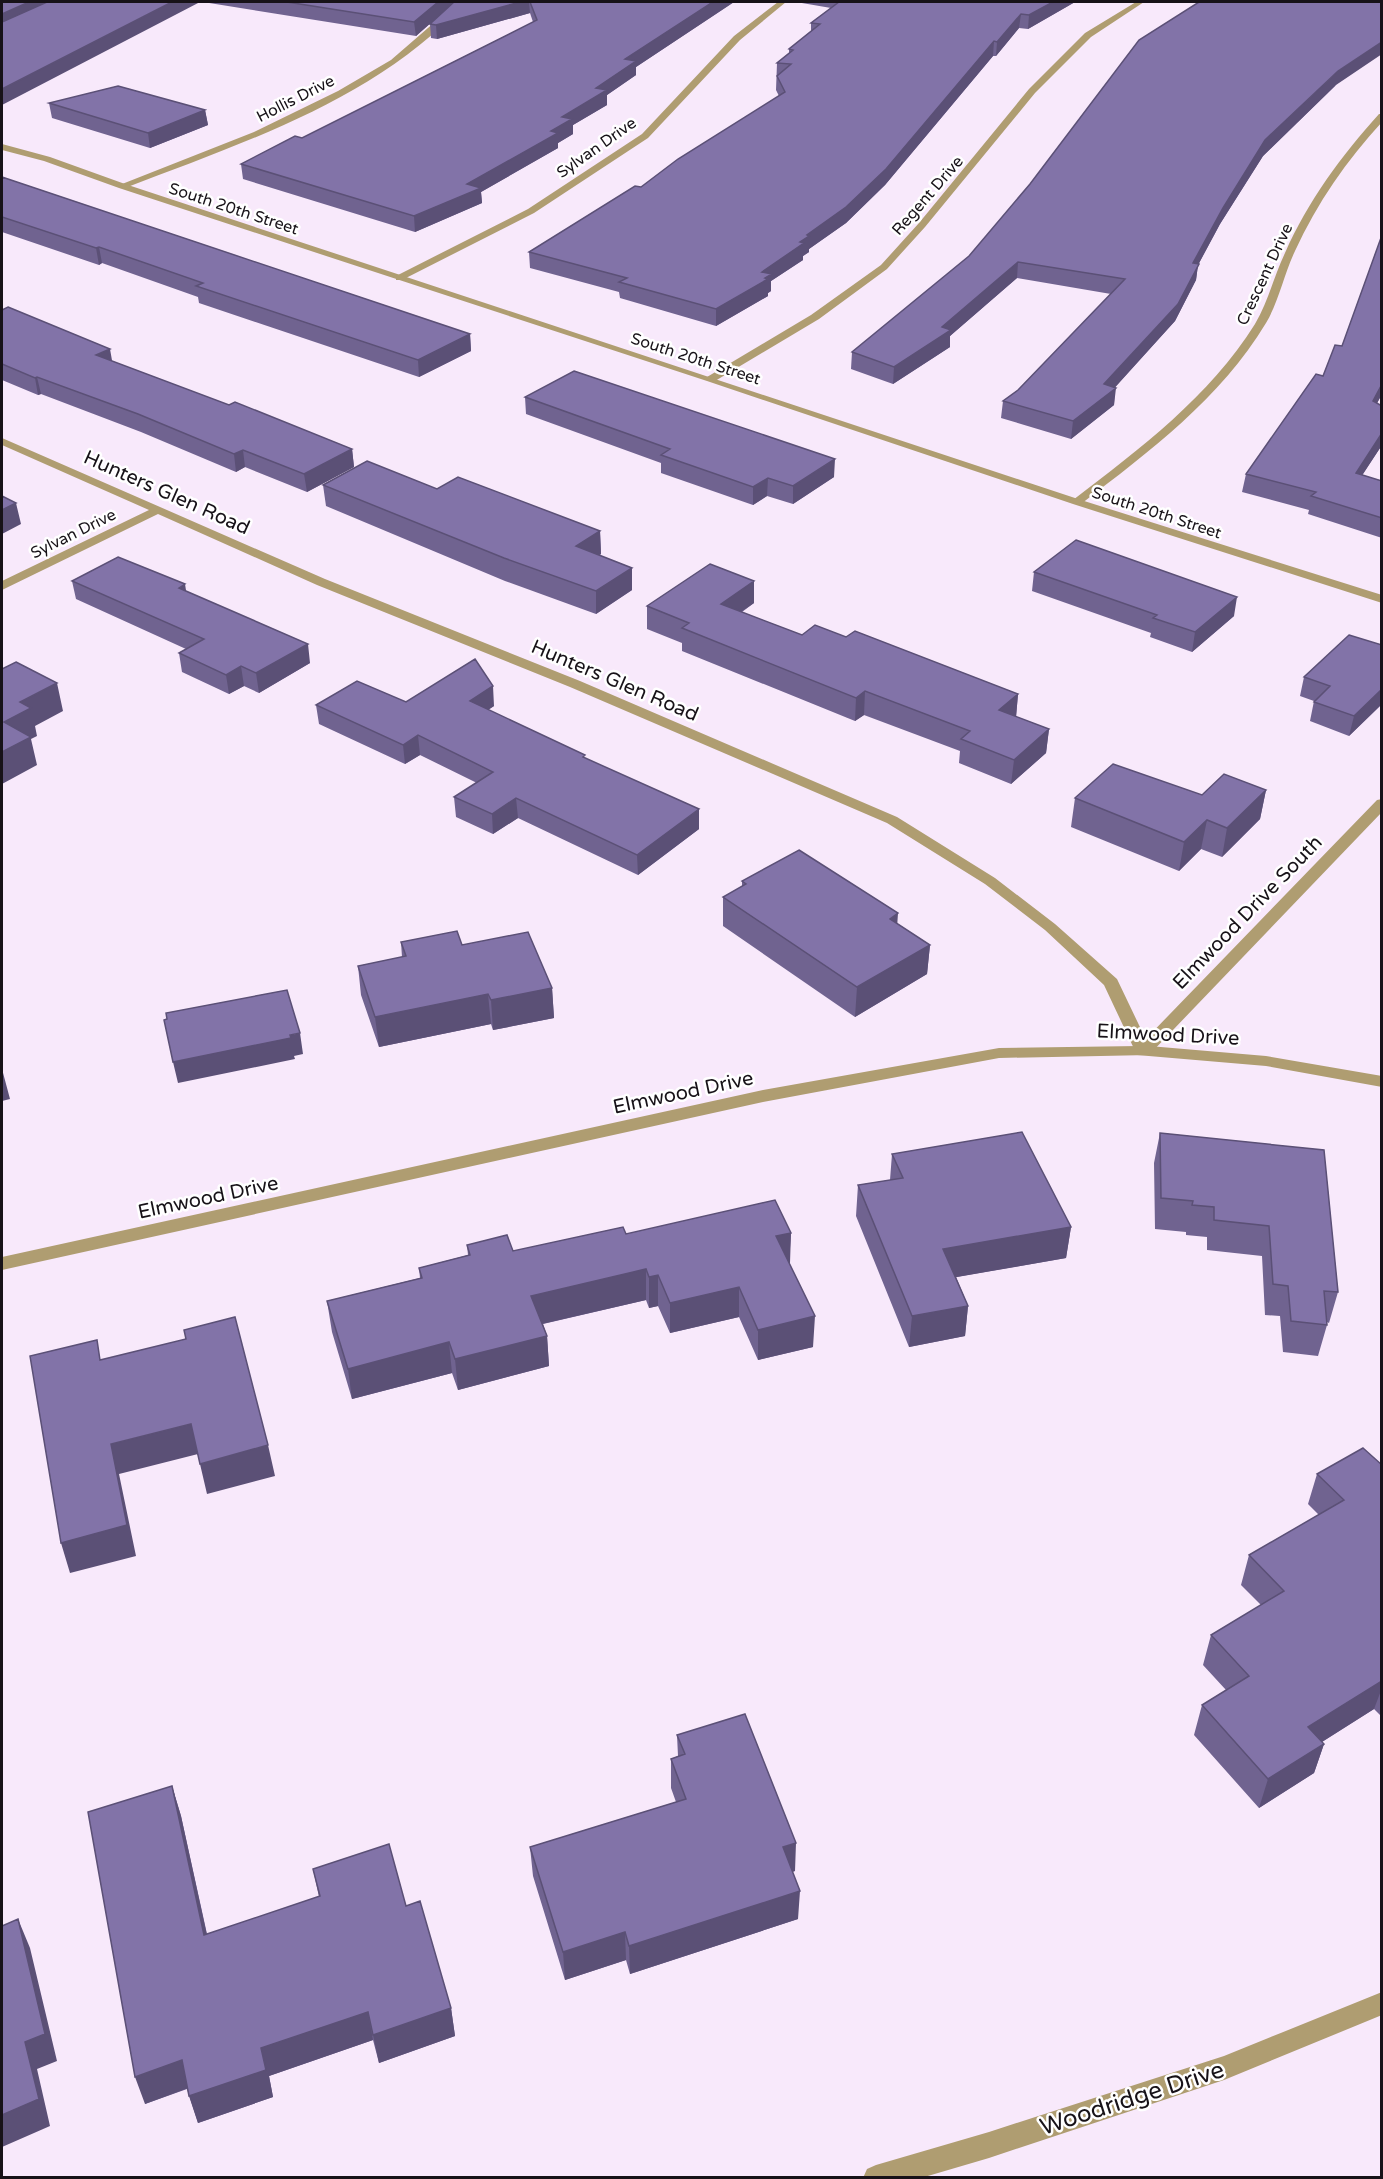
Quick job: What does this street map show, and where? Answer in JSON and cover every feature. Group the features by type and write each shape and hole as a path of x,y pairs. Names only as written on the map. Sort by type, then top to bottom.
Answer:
{"street":[{"name":"Hollis Drive","path":"122,186 257,134 340,93 394,62 462,2"},
{"name":"Sylvan Drive","path":"399,278 531,211 645,136 737,38 782,2"},
{"name":"Regent Drive","path":"711,378 815,317 884,267 945,198 1032,92 1088,35 1140,2"},
{"name":"Crescent Drive","path":"1077,502 1173,428 1232,366 1262,320 1281,271 1323,189 1367,131 1382,116"},
{"name":"South 20th Street","path":"2,147 47,159 399,278 711,378 1077,502 1382,599"},
{"name":"Hunters Glen Road","path":"2,441 321,582 574,684 892,820 990,881 1050,927 1111,983 1143,1051"},
{"name":"Sylvan Drive","path":"2,586 158,510"},
{"name":"Elmwood Drive South","path":"1143,1051 1382,803"},
{"name":"Elmwood Drive","path":"2,1264 774,1094 999,1053 1143,1051 1266,1061 1382,1082"},
{"name":"Woodridge Drive","path":"876,2178 989,2145 1224,2068 1382,2003"}],"building":[{"path":"2,2 29,2 2,14"},
{"path":"47,2 172,2 2,89 2,22"},
{"path":"287,2 438,2 414,22"},
{"path":"454,2 520,2 436,25 430,24"},
{"path":"530,2 713,2 625,59 636,61 596,88 607,90 562,117 572,119 551,131 558,133 467,184 481,188 414,216 241,164 295,136 302,138 537,20"},
{"path":"839,2 1053,2 1029,15 1021,14 997,42 994,41 886,169 846,207 800,242 804,243 762,272 772,274 765,278 768,279 716,309 619,282 627,278 529,252 635,186 641,187 678,159 785,92 777,76 791,64 777,63 793,50 789,49 820,24 811,23"},
{"path":"1199,2 1382,2 1382,42 1338,71 1265,140 1223,208 1193,263 1199,264 1178,304 1104,384 1116,388 1073,421 1003,401 1018,390 1125,279 1018,262 942,327 951,330 894,367 852,352 969,256 1030,184 1139,40"},
{"path":"118,86 205,110 148,133 49,103"},
{"path":"2,177 470,334 418,360 196,286 203,283 2,217"},
{"path":"1382,235 1382,384 1373,401 1382,406 1382,433 1356,473 1382,481 1382,518 1311,496 1316,492 1246,474 1316,374 1323,376 1335,345 1342,346"},
{"path":"8,307 110,349 96,355 229,405 235,402 352,449 304,474 243,450 234,454 138,414 35,378 2,364 2,310"},
{"path":"574,371 835,459 793,486 768,478 753,487 661,455 670,449 525,397"},
{"path":"367,461 437,489 458,477 600,531 576,546 632,568 596,591 504,558 323,485"},
{"path":"2,496 16,503 2,510"},
{"path":"1076,540 1237,597 1195,632 1153,618 1157,615 1034,572"},
{"path":"118,557 185,584 179,588 308,644 256,673 241,666 226,675 179,653 204,639 72,581"},
{"path":"710,564 754,581 721,604 802,635 815,625 846,637 855,631 1018,694 999,710 1049,729 1014,760 961,739 970,731 865,691 856,698 682,628 689,623 647,606"},
{"path":"1349,635 1382,645 1382,689 1354,716 1314,702 1330,686 1304,677"},
{"path":"475,659 493,686 470,701 585,755 583,757 699,809 637,855 516,798 492,814 454,797 493,772 418,735 403,745 316,705 357,681 406,702"},
{"path":"16,662 57,683 20,702 31,708 4,722 31,737 2,752 2,669"},
{"path":"1113,764 1202,795 1224,774 1266,790 1227,828 1207,820 1184,842 1075,798"},
{"path":"799,850 898,913 890,919 930,945 857,987 723,897 746,884 742,881"},
{"path":"457,931 462,945 528,932 552,988 491,1000 488,994 375,1017 358,966 406,956 401,942"},
{"path":"287,990 300,1033 290,1035 291,1038 173,1062 164,1020 167,1019 166,1013"},
{"path":"1022,1132 1071,1227 943,1249 968,1306 912,1316 858,1185 903,1178 892,1154"},
{"path":"1160,1133 1324,1150 1338,1292 1324,1291 1327,1325 1291,1321 1288,1286 1273,1284 1269,1226 1214,1220 1214,1207 1192,1205 1193,1201 1161,1198"},
{"path":"775,1200 791,1233 776,1236 815,1316 758,1330 739,1287 670,1303 658,1275 649,1277 646,1269 531,1296 547,1336 455,1359 449,1342 348,1369 327,1301 422,1278 419,1268 470,1255 467,1245 507,1235 513,1251 623,1227 626,1234"},
{"path":"235,1317 268,1445 200,1464 191,1424 111,1444 127,1525 61,1543 30,1356 97,1340 100,1360 186,1339 184,1330"},
{"path":"1363,1448 1382,1465 1382,1681 1308,1727 1324,1744 1268,1779 1202,1705 1249,1676 1211,1635 1284,1591 1249,1555 1344,1500 1317,1474"},
{"path":"745,1714 796,1843 783,1847 800,1891 629,1946 625,1932 563,1952 530,1847 686,1799 671,1759 685,1754 677,1735"},
{"path":"172,1786 204,1935 320,1896 313,1869 389,1844 406,1906 420,1901 451,2008 373,2035 368,2012 261,2048 266,2070 189,2096 182,2060 135,2077 88,1812"},
{"path":"18,1919 45,2034 25,2042 39,2099 2,2115 2,1926"}]}
